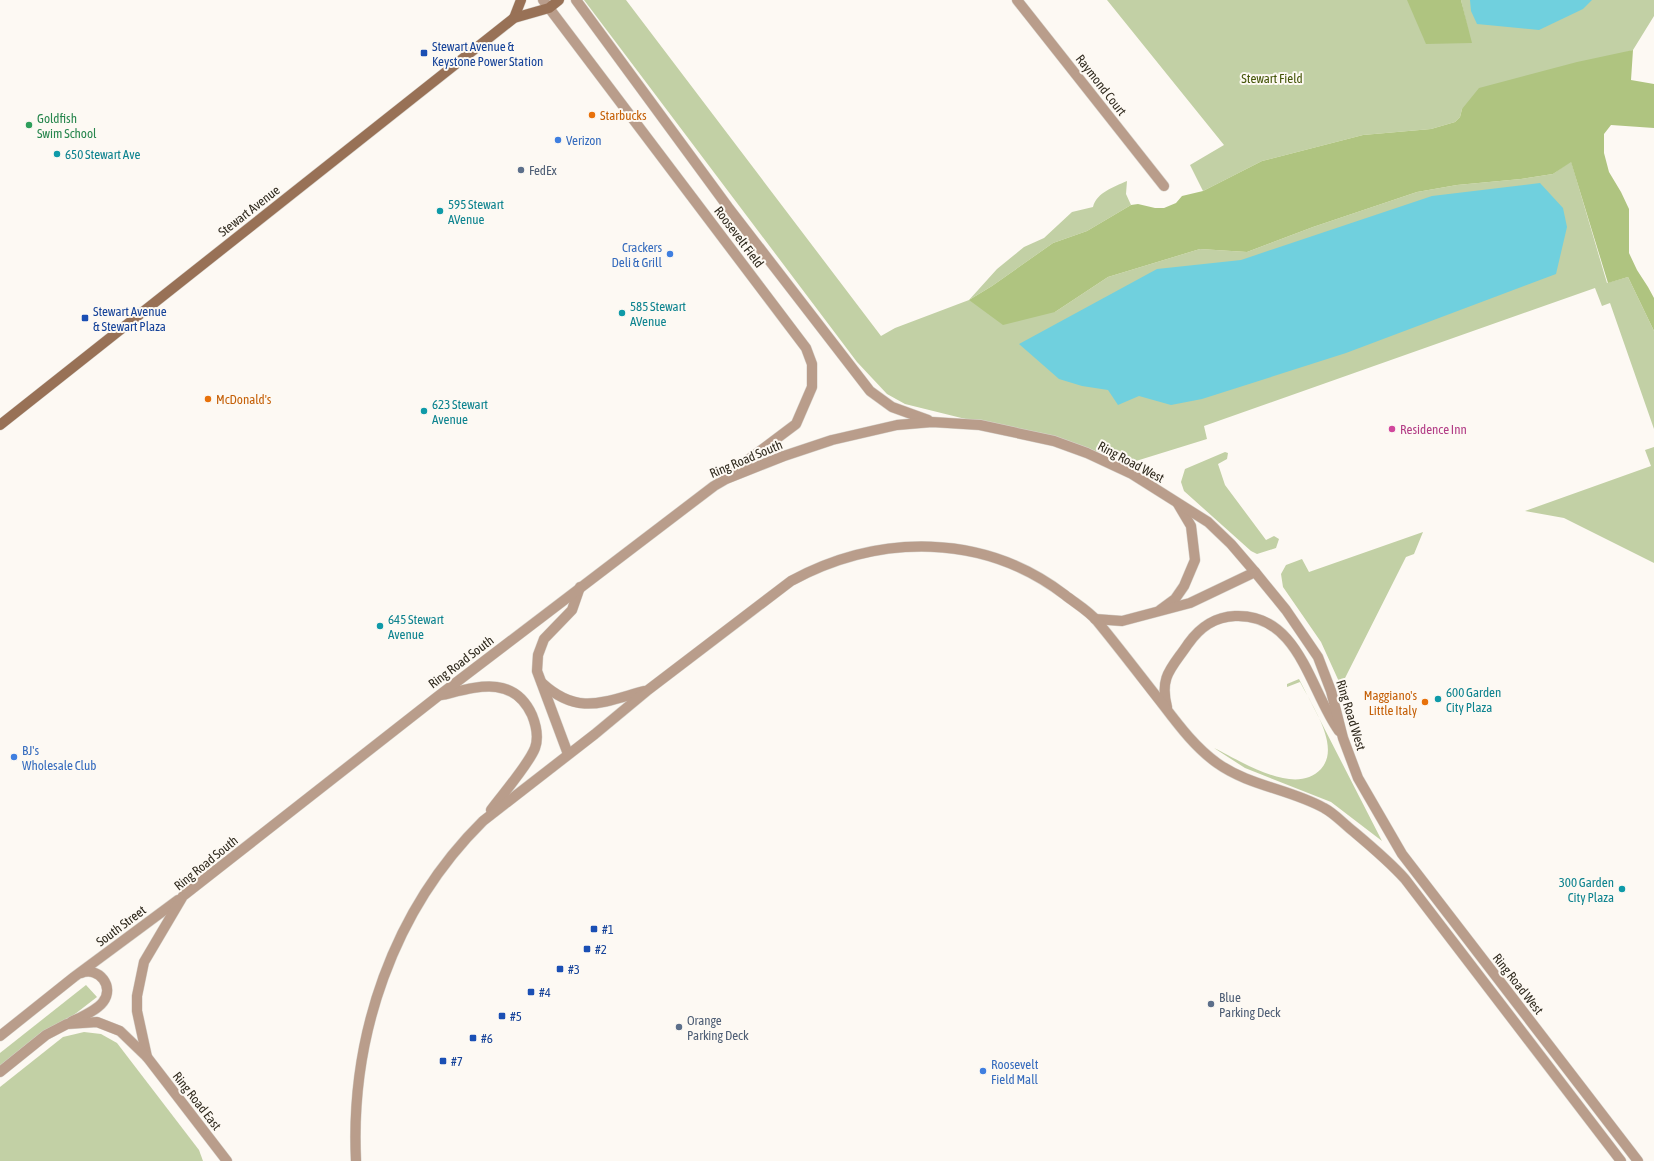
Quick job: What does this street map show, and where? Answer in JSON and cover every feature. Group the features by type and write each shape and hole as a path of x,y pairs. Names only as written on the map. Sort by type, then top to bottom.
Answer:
{"main road":[{"path":"514,18 521,0"},
{"name":"Stewart Avenue","path":"0,425 514,18 559,0"}],"street":[{"name":"Roosevelt Field","path":"576,0 728,207 870,391 892,407 932,422"},
{"name":"Raymond Court","path":"1017,0 1164,186"},
{"name":"Roosevelt Field","path":"546,4 806,348 812,364 812,387 796,424 748,460 726,479"},
{"name":"Ring Road South","path":"147,1057 137,1011 137,996 144,962 183,896 437,697 714,486 726,479 784,456 832,440 897,425 932,422"},
{"name":"Ring Road West","path":"932,422 980,425 1054,441 1087,453 1132,474 1208,522 1231,544 1286,610 1318,658 1331,692 1344,738 1358,778 1402,854 1638,1161"},
{"path":"1153,614 1175,599 1184,586 1194,560 1191,526 1176,502"},
{"path":"356,1161 356,1097 362,1057 378,993 403,930 441,868 483,821 648,690 791,581 811,570 840,559 873,550 924,546 957,549 987,555 1023,569 1048,583 1095,619 1122,622 1190,603 1255,572"},
{"path":"568,754 537,671 538,655 544,639 572,610 580,587"},
{"path":"1168,711 1163,693 1164,683 1170,671 1196,632 1212,621 1231,616 1250,616 1273,626 1290,642 1314,681 1333,723 1344,738"},
{"name":"Ring Road West","path":"1095,619 1187,737 1218,764 1254,781 1292,794 1325,808 1390,862 1410,885 1621,1161"},
{"path":"541,682 559,697 570,702 582,704 604,702 648,690"},
{"path":"437,697 478,686 503,687 518,696 524,702 535,722 537,741 532,754 483,821"},
{"name":"South Street","path":"0,1036 74,977 183,896"},
{"name":"South Street","path":"0,1072 46,1035 98,1007 102,1003 107,993 106,983 96,972 87,971 74,977"},
{"name":"South Street","path":"67,1024 97,1022 120,1031 147,1057"},
{"name":"Ring Road East","path":"147,1057 227,1161"}],"green space":[{"path":"584,0 626,0 881,336 895,328 969,300 1055,312 1108,277 1200,249 1247,252 1313,227 1417,192 1457,185 1521,179 1553,174 1571,161 1607,283 1628,277 1654,331 1654,429 1610,303 1602,306 1595,288 1204,426 1207,439 1136,461 905,404 887,394 857,362"},
{"name":"Stewart Field","path":"1107,0 1437,0 1471,43 1461,0 1654,0 1654,16 1633,50 1462,109 1460,117 1455,122 1431,129 1363,135 1262,161 1203,191 1190,165 1224,145"},
{"path":"1407,0 1461,0 1472,43 1426,44"},
{"path":"1633,50 1631,80 1654,84 1654,128 1611,125 1604,134 1604,153 1609,172 1629,209 1629,253 1637,270 1654,298 1654,331 1628,277 1608,283 1571,162 1553,174 1521,179 1457,185 1417,192 1313,227 1247,252 1200,249 1108,277 1055,312 1003,325 969,300 992,286 1053,243 1087,231 1131,205 1138,204 1155,208 1164,208 1176,203 1182,196 1203,191 1262,161 1363,135 1431,129 1455,122 1460,117 1462,109 1479,88 1577,62"},
{"path":"1127,181 1126,194 1131,205 1087,231 1053,243 992,286 969,300 997,269 1024,247 1044,238 1072,212 1093,207 1098,197"},
{"path":"1654,447 1654,563 1564,518 1525,511 1651,466 1645,450"},
{"path":"1225,452 1228,453 1227,459 1218,464 1225,485 1266,540 1274,536 1279,539 1276,548 1257,554 1251,551 1184,491 1181,482 1185,469"},
{"path":"1423,532 1414,554 1406,557 1341,686 1321,642 1283,587 1281,574 1286,565 1302,559 1309,572"},
{"path":"1299,679 1308,697 1300,682 1287,687 1287,684"},
{"path":"1320,720 1382,841 1331,802 1245,768 1214,748 1268,774 1283,778 1297,779 1310,777 1321,769 1327,756 1327,741"},
{"path":"86,985 97,997 0,1072 0,1053"},
{"path":"84,1032 101,1034 117,1043 199,1150 203,1161 0,1161 0,1087 63,1037"}],"water":[{"path":"1470,0 1592,0 1583,9 1539,30 1477,24 1471,11"},
{"path":"1540,183 1563,208 1567,227 1556,274 1346,353 1202,399 1171,405 1139,396 1118,405 1108,390 1082,386 1059,379 1019,344 1157,269 1241,260 1432,196"}],"place":[{"name":"Stewart Avenue & Keystone Power Station","path":"424,53"},
{"name":"Starbucks","path":"592,115"},
{"name":"Goldfish Swim School","path":"29,125"},
{"name":"Verizon","path":"558,140"},
{"name":"650 Stewart Ave","path":"57,154"},
{"name":"FedEx","path":"521,170"},
{"name":"595 Stewart AVenue","path":"440,211"},
{"name":"Crackers Deli & Grill","path":"670,254"},
{"name":"585 Stewart AVenue","path":"622,313"},
{"name":"Stewart Avenue & Stewart Plaza","path":"85,318"},
{"name":"McDonald's","path":"208,399"},
{"name":"623 Stewart Avenue","path":"424,411"},
{"name":"Residence Inn","path":"1392,429"},
{"name":"645 Stewart Avenue","path":"380,626"},
{"name":"600 Garden City Plaza","path":"1438,699"},
{"name":"Maggiano's Little Italy","path":"1425,702"},
{"name":"BJ's Wholesale Club","path":"14,757"},
{"name":"300 Garden City Plaza","path":"1622,889"},
{"name":"#1","path":"594,929"},
{"name":"#2","path":"587,949"},
{"name":"#3","path":"560,969"},
{"name":"#4","path":"531,992"},
{"name":"Blue Parking Deck","path":"1211,1004"},
{"name":"#5","path":"502,1016"},
{"name":"Orange Parking Deck","path":"679,1027"},
{"name":"#6","path":"473,1038"},
{"name":"#7","path":"443,1061"},
{"name":"Roosevelt Field Mall","path":"983,1071"}]}
